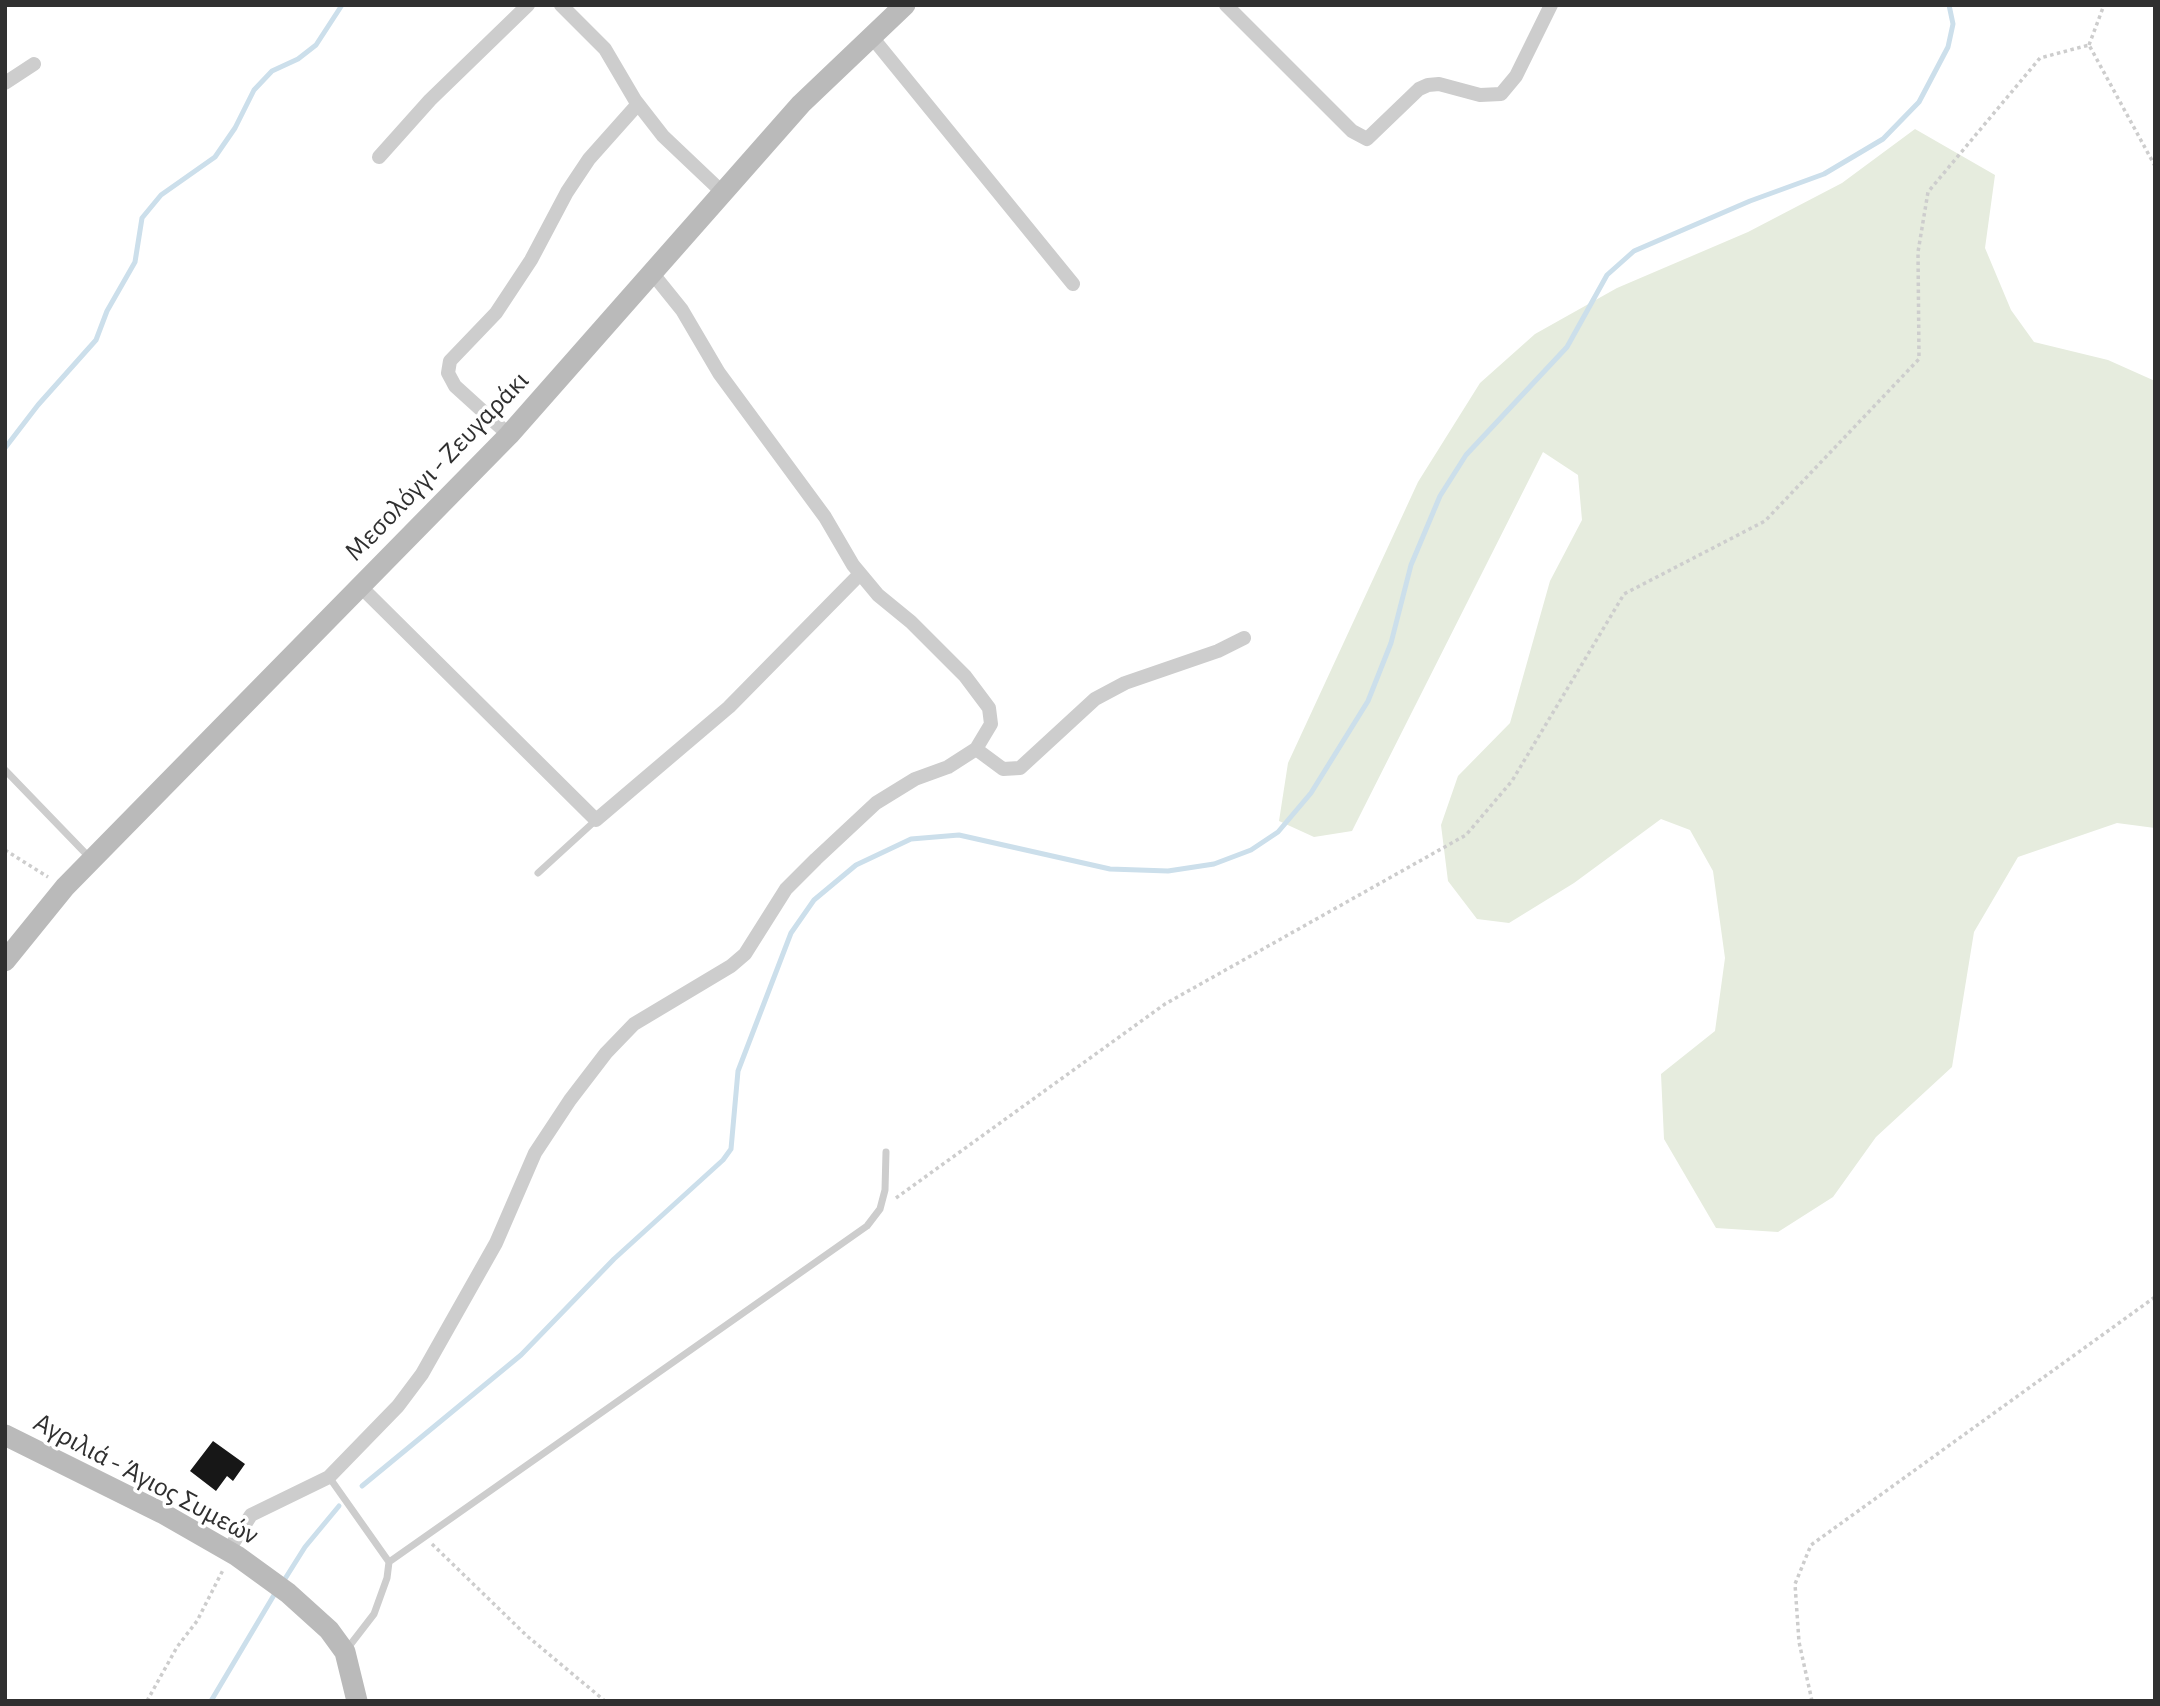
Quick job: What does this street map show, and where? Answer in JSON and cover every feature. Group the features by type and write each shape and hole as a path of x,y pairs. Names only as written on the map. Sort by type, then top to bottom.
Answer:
{"main road":[{"name":"Μεσολόγγι - Ζευγαράκι","path":"5,961 65,887 509,435 653,274 721,191 801,104 905,5"},
{"name":"Αγριλιά - Άγιος Συμεών","path":"5,1435 162,1513 233,1554 317,1618 345,1652 357,1701"}],"street":[{"path":"379,157 429,100 528,5"},
{"path":"561,5 605,49 638,104 663,136 721,191"},
{"path":"1226,5 1352,131 1367,139 1419,89 1428,85 1492,96 1501,93 1516,76 1551,5"},
{"path":"871,36 1073,284"},
{"path":"5,83 34,64"},
{"path":"509,435 455,386 448,373 450,361 496,313 531,260 567,192 589,159 638,104"},
{"path":"233,1554 251,1514 330,1477 398,1406 422,1374 496,1243 535,1153 570,1100 606,1053 634,1024 731,966 745,954 786,889 876,803 915,779 948,767 976,749 991,724 989,708 965,676 911,622 878,595 860,574 825,517 719,373 682,310 653,274"},
{"path":"360,587 596,820 729,707 860,574"},
{"path":"976,749 1003,769 1020,768 1095,699 1125,683 1218,651 1244,638"}],"lane":[{"path":"5,770 92,860"},
{"path":"538,873 596,820"},
{"path":"389,1562 840,1248 867,1226 880,1209 885,1190 886,1152"},
{"path":"330,1477 389,1562 387,1578 374,1614 345,1652"}],"path":[{"path":"2104,5 2089,46 2155,166"},
{"path":"880,1209 1165,1004 1466,835 1512,781 1624,594 1765,522 1919,359 1919,252 1928,192 2040,58 2089,46"},
{"path":"5,850 65,887"},
{"path":"1812,1701 1799,1642 1795,1584 1811,1545 2155,1297"},
{"path":"426,1538 527,1636 605,1701"},
{"path":"147,1701 177,1647 197,1621 233,1554"}],"shaded area":[{"path":"1915,129 1995,175 1985,248 2011,310 2034,342 2108,360 2155,381 2155,828 2117,823 2018,857 1974,932 1952,1067 1876,1137 1833,1197 1778,1232 1716,1228 1664,1139 1661,1074 1715,1031 1725,958 1713,871 1690,830 1661,819 1574,883 1509,923 1477,919 1448,881 1441,825 1458,776 1510,723 1550,581 1582,520 1578,475 1543,452 1352,831 1314,837 1279,821 1288,763 1418,482 1480,383 1535,334 1617,288 1748,232 1842,183"}],"building":[{"path":"213,1441 245,1464 233,1481 227,1476 216,1491 190,1471"}],"waterway":[{"path":"5,448 38,405 96,340 107,311 135,262 142,218 161,195 215,157 235,128 254,90 272,71 298,59 316,45 342,5"},
{"path":"362,1486 521,1355 614,1259 723,1160 731,1149 738,1071 791,933 814,900 856,865 911,839 959,835 1110,869 1168,871 1214,864 1251,850 1278,832 1311,793 1368,701 1391,643 1411,565 1440,496 1466,455 1567,347 1607,275 1634,251 1750,201 1824,174 1883,139 1919,102 1948,47 1953,24 1949,5"},
{"path":"283,1582 305,1547 339,1506"},
{"path":"211,1701 277,1590"}]}
